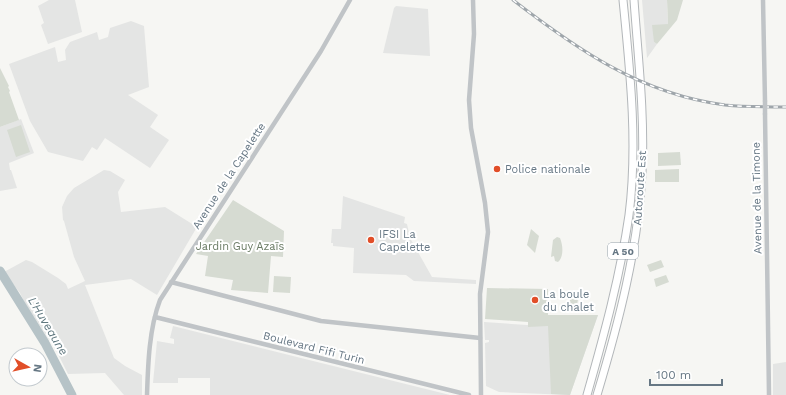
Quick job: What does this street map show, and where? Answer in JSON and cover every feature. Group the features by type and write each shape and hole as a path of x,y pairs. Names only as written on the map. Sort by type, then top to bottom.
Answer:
{"highway":[{"name":"Autoroute Est","path":"587,395 614,297 629,214 632,166 632,103 624,0"},
{"name":"Autoroute Est","path":"597,395 618,325 630,273 639,220 643,131 634,0"}],"street":[{"name":"Avenue de la Capelette","path":"147,395 148,366 155,317 160,300 321,51 350,0"},
{"path":"473,0 474,34 469,100 488,232 480,294 480,338 483,395"},
{"name":"Avenue de la Timone","path":"763,0 769,395"},
{"path":"171,282 322,321 480,338"},
{"name":"Boulevard Fifi Turin","path":"155,317 469,395"}],"shaded area":[{"path":"49,0 75,0 82,32 48,44 41,25 44,23 38,6"},
{"path":"642,0 667,0 668,24 654,42 657,44 647,58"},
{"path":"396,6 428,9 430,56 383,53 394,8"},
{"path":"131,21 144,26 149,87 128,95 158,115 150,127 169,140 150,168 105,138 97,150 92,147 83,161 48,152 30,121 9,64 55,47 58,62 66,60 65,50 70,42 97,32 99,40 108,37 110,28"},
{"path":"21,119 34,153 9,163 17,188 0,191 0,127"},
{"path":"104,170 110,171 125,180 118,192 121,212 165,207 197,227 157,295 131,279 85,285 114,358 142,375 142,395 124,395 105,373 68,374 57,352 20,293 4,272 26,260 58,278 66,284 68,289 85,281 74,257 63,220 62,207 67,196 74,188"},
{"name":"IFSI La Capelette","path":"343,196 405,217 404,223 407,224 410,238 432,277 476,280 476,284 414,281 406,275 353,273 354,248 333,246 333,243 331,243 332,229 341,229"},
{"path":"541,315 598,315 570,395 499,392 486,386 485,343 489,342 489,340 485,340 484,322 542,326"},
{"path":"173,326 450,395 210,395 210,378 178,378 178,383 153,383 157,341 174,344 174,339 170,338"},
{"path":"786,362 786,395 773,395 773,364"}],"green space":[{"path":"667,0 683,0 677,20 657,44 654,42 652,25 668,24"},
{"path":"0,68 9,86 9,92 19,120 0,127"},
{"path":"21,125 30,152 16,157 7,130"},
{"path":"680,152 681,165 658,166 658,153"},
{"path":"679,169 679,182 655,182 655,170"},
{"name":"Jardin Guy Azaïs","path":"233,200 284,231 283,257 271,256 268,293 231,290 233,280 205,276 208,256 196,254"},
{"path":"531,229 539,236 535,253 527,245"},
{"path":"557,237 560,238 562,244 562,254 558,262 555,261 554,256 551,257 553,240"},
{"path":"661,260 664,267 650,272 647,265"},
{"path":"666,275 669,282 656,287 654,279"},
{"path":"274,276 291,277 290,293 273,292"},
{"path":"487,288 548,289 548,315 598,315 570,395 551,394 548,326 528,327 528,322 485,319"},
{"path":"570,298 578,299 576,312 569,311"}],"waterway":[{"name":"L'Huveaune","path":"0,271 45,343 72,395"}],"railway":[{"path":"513,0 586,52 638,80 666,91 694,99 725,105 748,107 786,107"}],"place":[{"name":"Police nationale","path":"497,169"},
{"name":"IFSI La Capelette","path":"371,240"},
{"name":"La boule du chalet","path":"535,300"}]}
